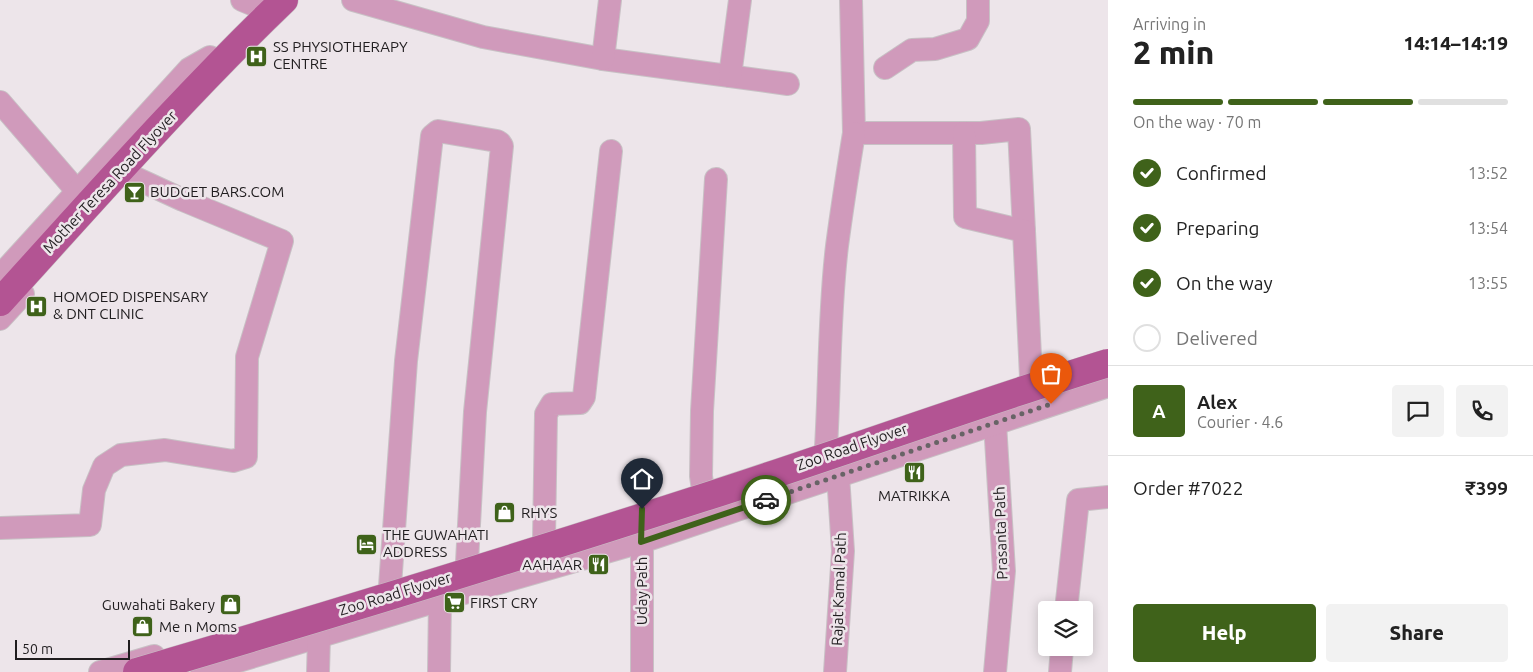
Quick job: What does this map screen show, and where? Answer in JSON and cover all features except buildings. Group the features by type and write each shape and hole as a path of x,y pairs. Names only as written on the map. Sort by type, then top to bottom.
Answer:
{"main road":[{"name":"Mother Teresa Road Flyover","path":"0,302 216,60 261,4"},
{"name":"Mother Teresa Road Flyover","path":"0,289 82,198 189,90"},
{"name":"Zoo Road Flyover","path":"137,672 445,579 705,497 1008,394 1108,363"},
{"name":"Zoo Road Flyover","path":"176,672 622,537 985,415 1108,377"}],"street":[{"path":"353,0 483,38 602,60 788,84"},
{"path":"602,60 610,0"},
{"path":"730,76 740,0"},
{"path":"826,447 837,246 854,133 851,0"},
{"path":"885,68 912,50 935,49 968,39 978,21 978,0"},
{"path":"0,276 188,69 216,60 212,88 0,319"},
{"path":"0,102 77,191"},
{"path":"854,133 964,133 1019,129 1032,377"},
{"path":"390,586 406,361 432,136 438,131 496,141 500,142 502,146 476,412 466,562"},
{"path":"964,133 965,217 1024,231"},
{"path":"544,539 546,414 552,404 580,402 584,397 611,151"},
{"path":"0,528 90,525 94,490 104,466 121,455 165,450 233,461 246,457 247,357 282,241 131,176"},
{"path":"703,490 701,476 702,412 716,179"},
{"path":"100,672 703,490 893,422 1108,353"},
{"path":"211,671 440,600 641,542 1108,386"},
{"name":"Prasanta Path","path":"995,423 1004,571 995,672"},
{"name":"Rajat Kamal Path","path":"834,672 843,551 838,476"},
{"path":"1067,601 1078,500 1108,496"},
{"name":"Uday Path","path":"642,509 642,672"},
{"path":"439,672 440,600"},
{"path":"318,672 319,637"},
{"path":"1060,672 1061,656"}],"way so far":[{"path":"766,500 1051,404"}],"place":[{"name":"SS PHYSIOTHERAPY CENTRE","path":"257,56"},
{"name":"BUDGET BARS.COM","path":"134,192"},
{"name":"HOMOED DISPENSARY & DNT CLINIC","path":"37,306"},
{"name":"MATRIKKA","path":"914,473"},
{"name":"RHYS","path":"505,513"},
{"name":"THE GUWAHATI ADDRESS","path":"367,544"},
{"name":"AAHAAR","path":"598,565"},
{"name":"FIRST CRY","path":"454,603"},
{"name":"Guwahati Bakery","path":"231,605"},
{"name":"Me n Moms","path":"143,627"}],"route":[{"path":"642,509 641,542 766,500"}]}
